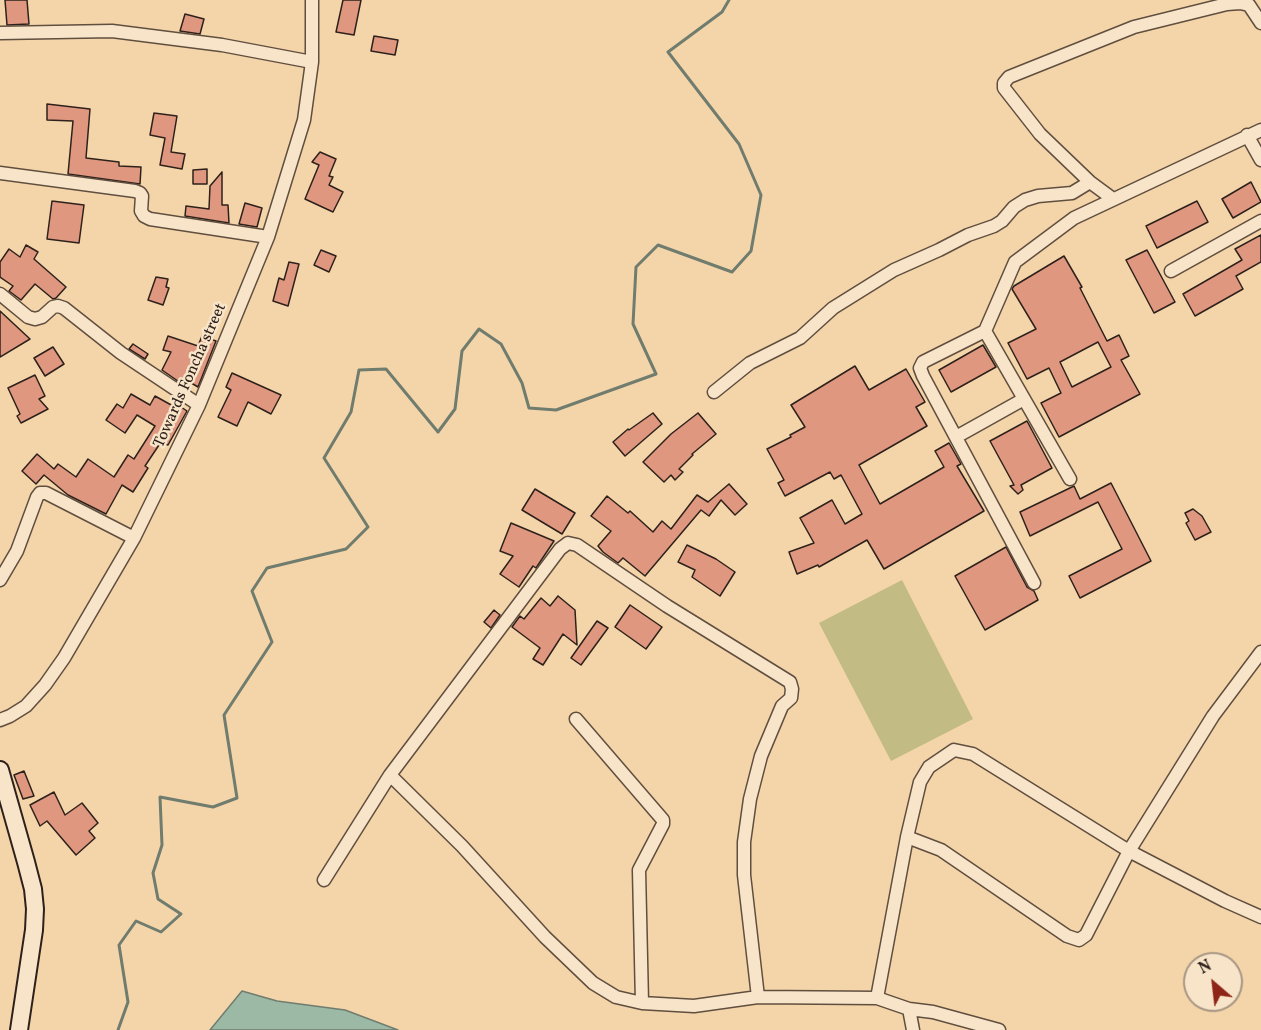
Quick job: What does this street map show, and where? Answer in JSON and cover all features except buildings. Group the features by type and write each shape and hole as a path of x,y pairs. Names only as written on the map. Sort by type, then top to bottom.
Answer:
{"street":[{"name":"Towards Foncha street","path":"0,720 26,706 45,685 64,658 134,538 199,405 268,237 304,120 312,62 312,0"},
{"path":"1113,199 1090,182 1040,134 1004,88 1004,83 1009,76 1134,27 1227,4 1249,5 1261,23"},
{"path":"0,33 112,31 222,45 312,62"},
{"path":"1034,583 920,368 922,362 985,331 1015,262 1074,218 1261,130"},
{"path":"1247,135 1261,160"},
{"path":"0,173 135,191 142,196 141,211 150,219 268,237"},
{"path":"714,392 750,363 800,338 833,308 894,270 968,235 994,226 1025,200 1038,196 1072,193 1090,182"},
{"path":"1171,271 1261,221"},
{"path":"0,294 28,317 35,319 53,307 64,308 121,353 199,405"},
{"path":"985,331 1070,479"},
{"path":"957,437 1024,399"},
{"path":"0,580 16,552 40,493 46,493 134,538"},
{"path":"324,880 390,776 560,549 568,543 577,545 667,606 790,682 792,689 790,698 782,706 761,756 750,799 744,842 744,875 758,997"},
{"path":"907,837 941,850 1067,936 1079,940 1086,935 1129,851 1213,716 1261,652"},
{"path":"576,719 663,820 639,870 642,1003"},
{"path":"877,998 907,837 920,783 929,767 954,750 973,754 1129,851 1261,917"},
{"path":"0,770 26,862 35,909 19,1030"},
{"path":"390,776 462,846 545,937 593,982 616,997 642,1003 694,1006 758,997 877,998 909,1009 933,1012 999,1030"},
{"path":"909,1009 913,1030"}],"shaded area":[{"path":"902,580 973,719 891,761 819,623"},
{"path":"242,991 277,1001 345,1010 398,1030 210,1030"}],"waterway":[{"path":"118,1030 128,1002 119,945 136,921 161,932 181,914 158,899 153,873 162,845 160,797 213,807 237,798 224,715 272,642 252,591 267,568 346,549 368,527 324,458 351,412 359,370 386,369 438,432 455,409 462,351 479,329 501,344 522,383 529,408 556,410 656,374 633,324 636,267 658,245 732,272 751,251 761,195 739,144 668,52 722,12 729,0"}]}
